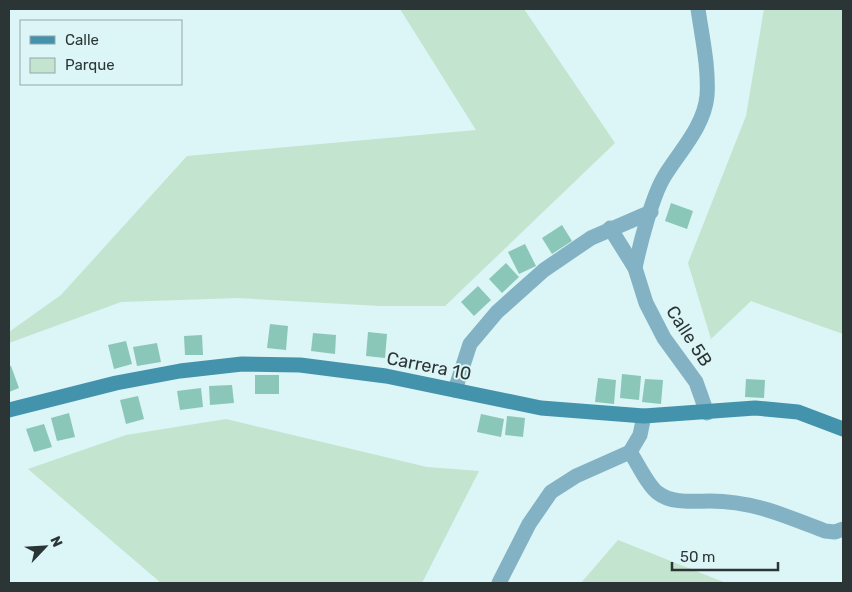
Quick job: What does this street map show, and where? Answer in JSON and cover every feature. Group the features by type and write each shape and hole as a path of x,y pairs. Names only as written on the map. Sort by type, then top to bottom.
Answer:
{"street":[{"path":"635,268 640,243 663,178 686,146 698,125 707,98 698,9"},
{"path":"455,390 470,344 497,312 544,270 591,238 610,228 652,212"},
{"name":"Calle 5B","path":"610,228 635,268 646,303 664,338 696,382 707,413"},
{"name":"Carrera 10","path":"9,410 125,382 180,371 242,364 300,365 386,376 541,408 644,416 707,413 755,408 798,412 843,429"},
{"path":"499,583 529,524 551,492 576,476 630,452 640,435 644,416"},
{"path":"630,452 657,493 678,501 717,501 767,508 825,531 835,532 843,529"}],"green space":[{"path":"400,9 524,9 615,143 445,306 380,306 237,298 121,302 9,343 9,332 61,295 187,156 476,130"},
{"path":"764,9 843,9 843,334 751,301 711,339 688,263 746,116"},
{"path":"226,419 427,467 479,471 422,583 161,583 28,469 126,435"},
{"path":"618,540 726,583 581,583"}],"building":[{"path":"671,203 693,211 687,229 665,221"},
{"path":"562,225 572,241 552,254 542,238"},
{"path":"525,244 536,266 519,274 508,252"},
{"path":"506,263 519,277 502,293 489,279"},
{"path":"478,286 491,300 474,316 461,302"},
{"path":"270,324 288,326 286,350 267,348"},
{"path":"368,332 387,334 385,358 366,356"},
{"path":"313,333 336,335 335,354 311,351"},
{"path":"202,335 203,355 185,355 184,336"},
{"path":"126,341 132,364 114,369 108,345"},
{"path":"157,343 161,362 137,366 133,347"},
{"path":"9,366 11,366 19,388 9,392"},
{"path":"622,374 641,376 639,400 620,398"},
{"path":"255,375 279,375 279,394 255,394"},
{"path":"598,378 616,380 614,404 595,402"},
{"path":"645,379 663,380 661,404 642,402"},
{"path":"746,379 765,380 764,398 745,397"},
{"path":"232,385 234,403 210,405 209,386"},
{"path":"201,388 203,407 180,410 177,391"},
{"path":"138,396 144,419 126,424 120,400"},
{"path":"69,413 75,437 57,441 51,418"},
{"path":"481,414 504,419 501,437 477,432"},
{"path":"507,416 525,418 523,437 505,435"},
{"path":"44,424 52,447 34,452 26,429"}]}
